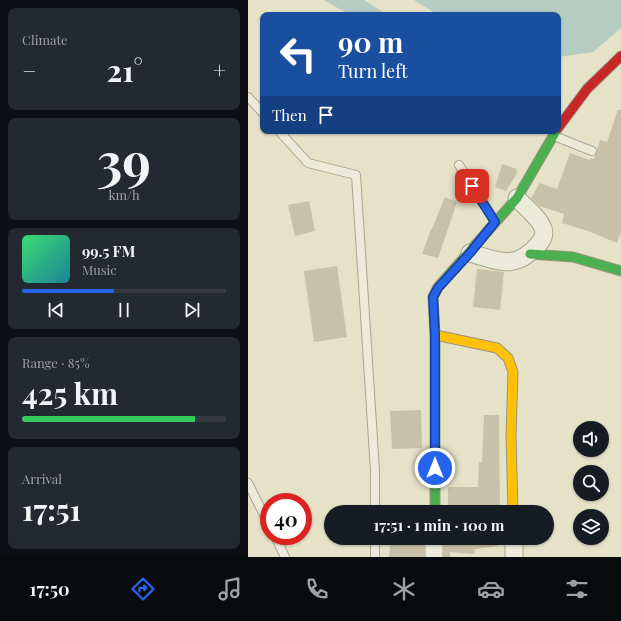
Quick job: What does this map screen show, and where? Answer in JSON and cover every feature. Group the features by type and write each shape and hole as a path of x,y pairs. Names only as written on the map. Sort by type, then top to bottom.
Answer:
{"street":[{"path":"561,124 576,101 599,76 621,56"},
{"path":"434,505 435,335 433,297 438,288 517,198 554,134"},
{"path":"470,253 509,262 520,260 530,254 542,241 544,235 542,226 517,198"},
{"path":"530,254 573,257 621,271"},
{"path":"435,335 497,348 511,363 513,372 511,436 513,505"},
{"path":"434,545 434,557"},
{"path":"514,545 514,557"}],"lane":[{"path":"248,97 260,110"},
{"path":"282,134 308,163 356,175 375,471 375,505"},
{"path":"561,134 592,151"},
{"path":"460,165 495,222"},
{"path":"248,483 260,507"},
{"path":"280,545 286,557"},
{"path":"375,545 375,557"}],"shaded area":[{"path":"324,0 364,0 383,12 345,12"},
{"path":"414,0 621,0 621,28 593,52 561,57 561,12 433,12"}],"building":[{"path":"618,110 621,110 621,232 617,243 588,231 562,223 564,214 539,206 531,198 540,183 557,189 570,153 590,160 591,158 594,159 600,140 607,142"},
{"path":"502,164 517,169 516,175 506,191 495,187"},
{"path":"445,197 457,202 438,258 422,254 431,229"},
{"path":"309,201 315,231 295,236 288,205"},
{"path":"337,266 347,337 314,342 304,271"},
{"path":"477,269 504,272 500,310 473,307"},
{"path":"421,410 422,448 392,449 390,411"},
{"path":"484,415 499,415 500,505 448,505 448,487 478,487 479,462 482,463"},
{"path":"390,545 424,545 424,557 389,557"},
{"path":"444,545 498,545 475,549 474,554 450,552 450,557 444,557"}],"traffic: fast":[{"path":"435,505 435,335 433,297 438,287 517,198 554,134"},
{"path":"530,254 573,257 621,271"}],"traffic: slow":[{"path":"435,335 497,348 508,358 513,372 511,436 513,505"}],"traffic: jam":[{"path":"561,124 587,89 621,56"}],"route":[{"path":"435,468 435,335 433,297 438,288 470,253 495,222 472,186"}]}
